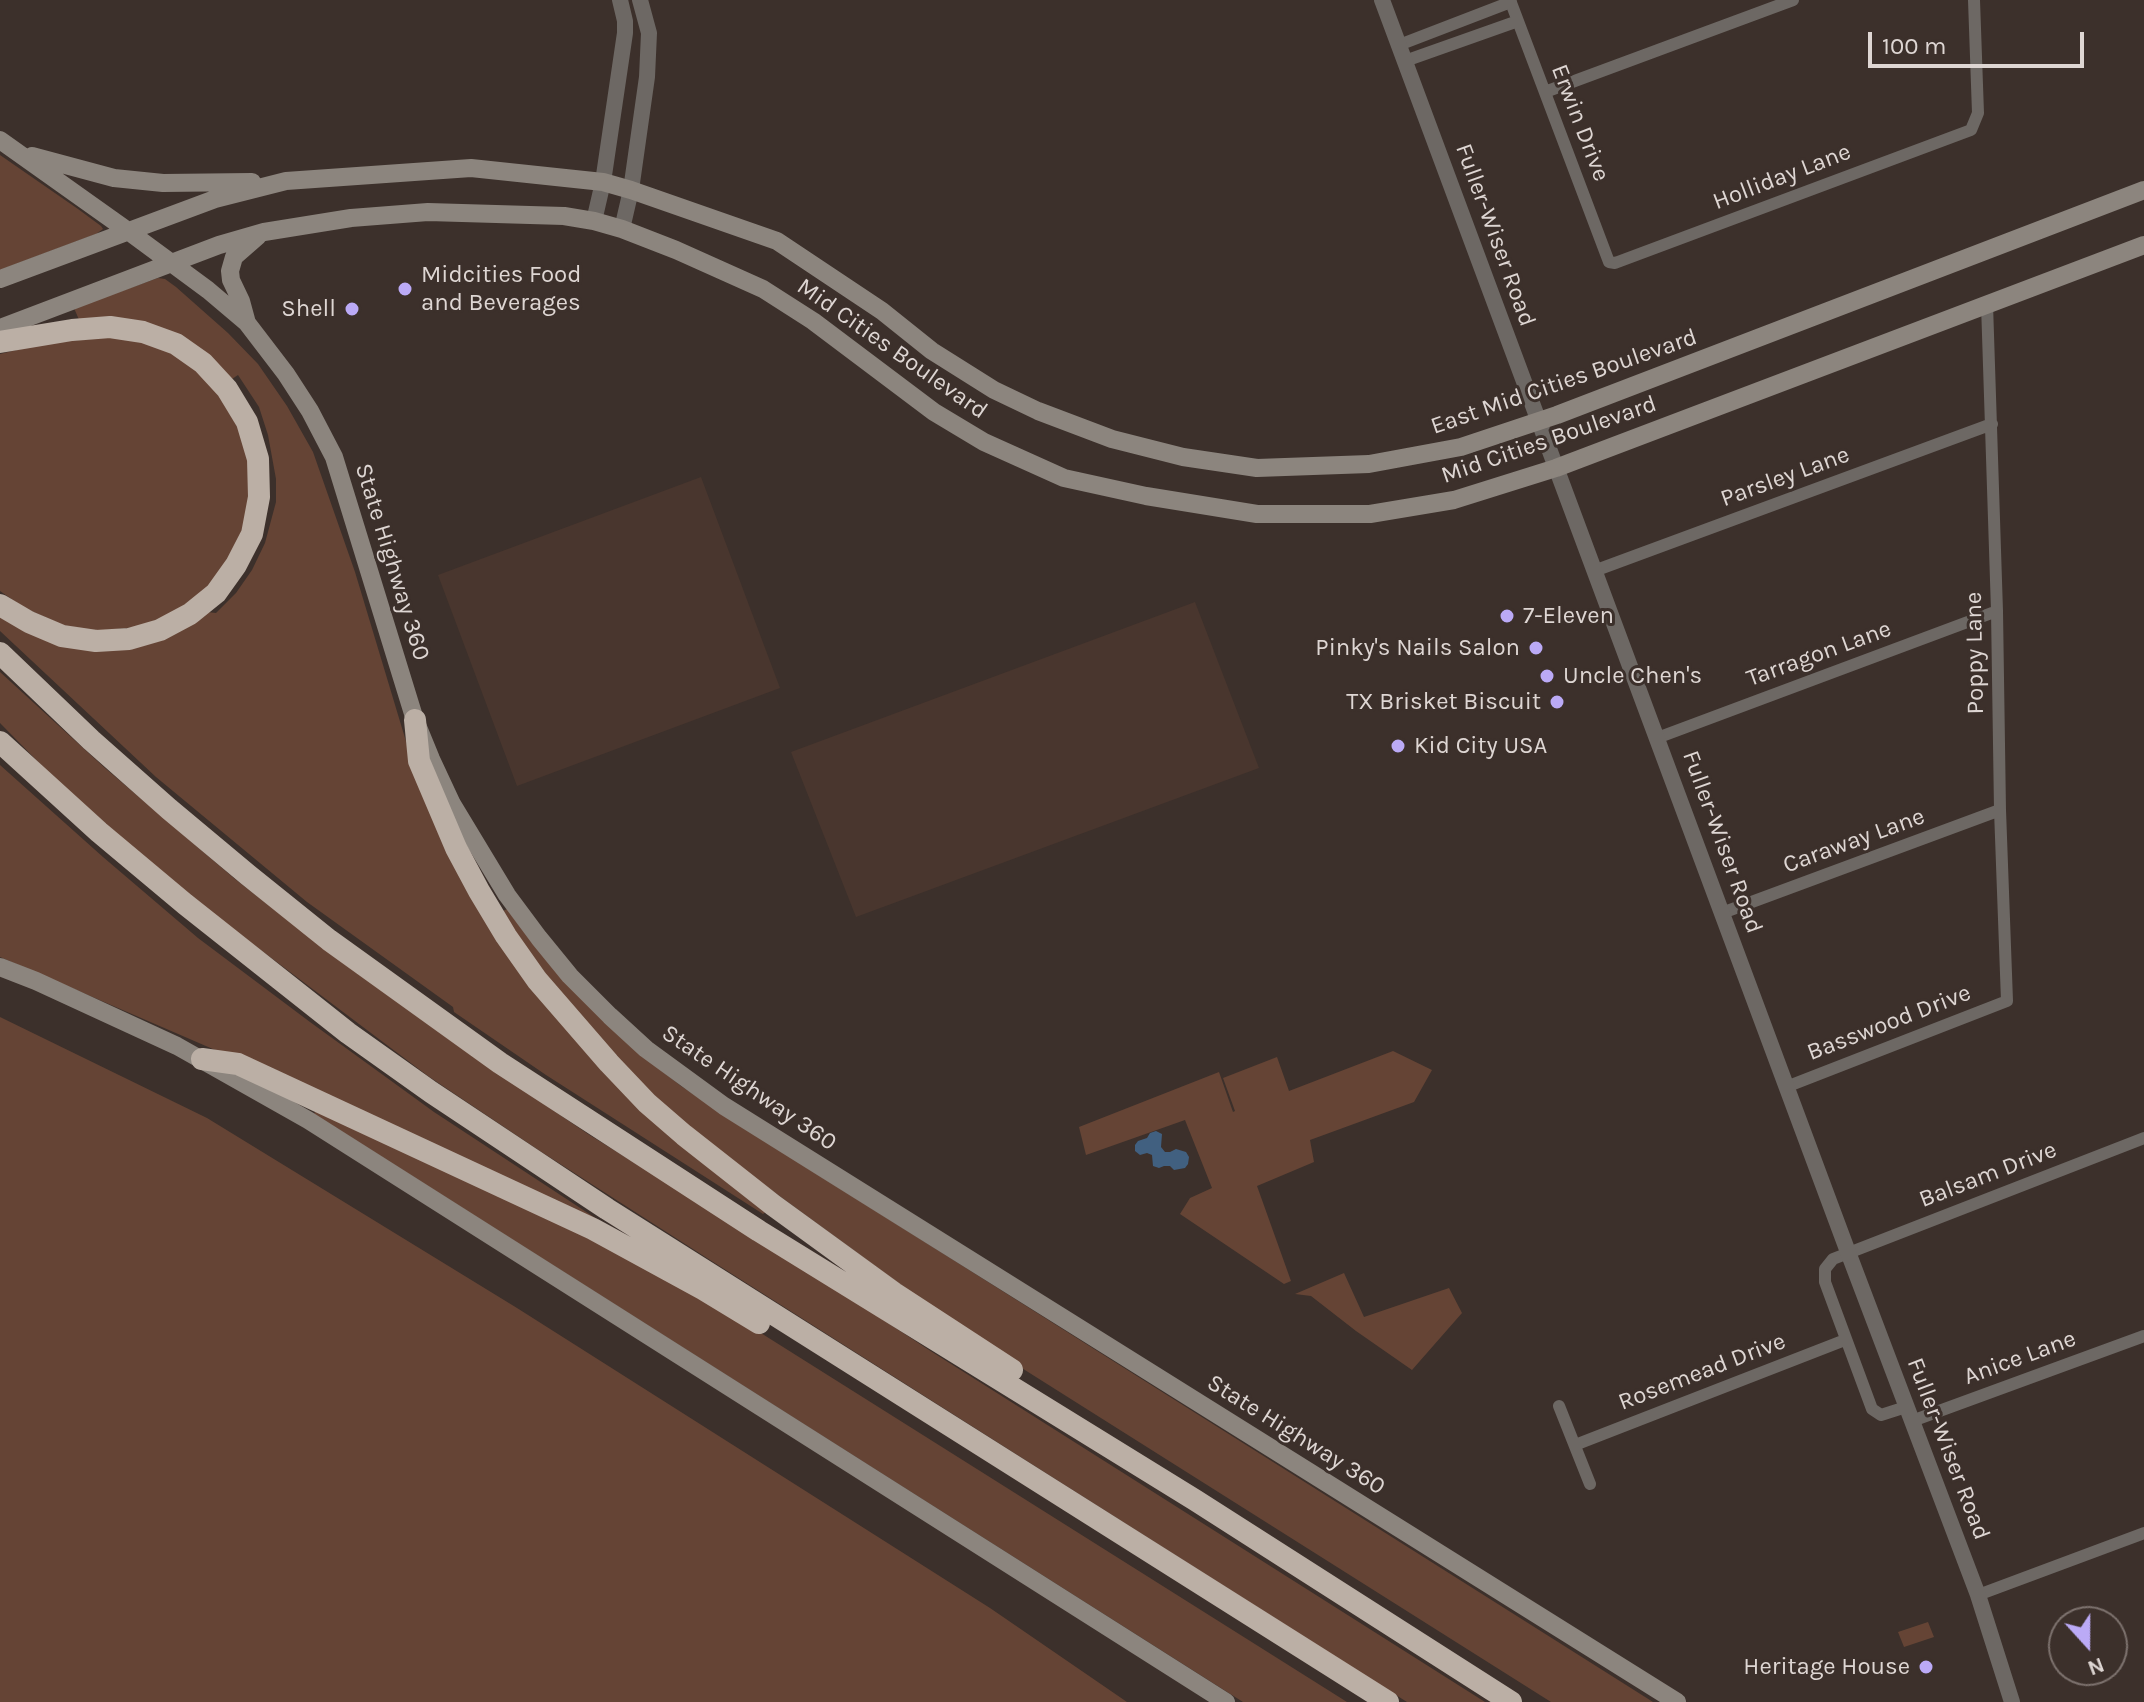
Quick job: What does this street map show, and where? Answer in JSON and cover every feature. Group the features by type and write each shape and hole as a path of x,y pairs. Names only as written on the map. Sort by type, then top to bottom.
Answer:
{"highway":[{"path":"0,342 110,327 143,332 176,344 203,363 227,389 247,422 258,459 259,497 252,534 236,565 216,593 190,614 160,630 129,639 96,641 62,636 0,605"},
{"path":"0,653 113,760 248,875 329,940 462,1037 759,1231 1195,1500 1511,1702"},
{"path":"415,720 419,761 456,848 499,925 537,980 647,1103 773,1205 882,1284 1173,1475 1195,1500"},
{"path":"0,742 196,914 348,1033 419,1083 607,1209 1388,1702"},
{"path":"202,1059 238,1064 593,1229 703,1289 1037,1493 1076,1506"}],"main road":[{"name":"State Highway 360","path":"0,140 208,290 247,323 286,374 334,457 415,720 452,804 507,895 570,976 610,1016 656,1056 737,1114 1677,1702"},
{"path":"17,151 114,178 163,183 286,181"},
{"name":"East Mid Cities Boulevard","path":"0,279 215,199 286,181 471,168 603,182 777,241 882,311 932,351 994,390 1038,411 1112,439 1183,457 1257,468 1341,465 1393,460 1461,447 1539,421 2144,190"},
{"name":"Mid Cities Boulevard","path":"264,232 351,218 428,212 564,216 594,221 676,250 763,289 813,321 934,412 984,442 1064,478 1146,496 1257,514 1370,514 1454,500 1556,468 2144,245"},
{"path":"0,328 171,263 264,232"},
{"path":"247,323 230,271 234,257 264,232"},
{"path":"0,967 92,1006 202,1059 308,1120 1226,1702"}],"street":[{"path":"594,221 603,182 625,33 620,0"},
{"path":"622,229 631,190 647,77 649,33 640,0"},
{"name":"Fuller-Wiser Road","path":"1382,0 1978,1595 2012,1702"},
{"path":"1545,92 1793,0"},
{"name":"Holliday Lane","path":"1609,262 1615,263 1971,130 1978,113 1974,0"},
{"path":"1399,45 1510,1"},
{"name":"Erwin Drive","path":"1510,1 1609,262"},
{"path":"1405,61 1518,21"},
{"name":"Poppy Lane","path":"1987,304 2007,1001"},
{"name":"Parsley Lane","path":"1594,571 1992,424"},
{"name":"Tarragon Lane","path":"1657,738 1997,611"},
{"name":"Caraway Lane","path":"1722,913 2000,810"},
{"name":"Basswood Drive","path":"1786,1087 2007,1001"},
{"name":"Balsam Drive","path":"1848,1252 2144,1138"},
{"path":"1848,1252 1833,1259 1825,1269 1825,1282 1845,1340 1872,1409 1881,1415 1909,1414"},
{"name":"Anice Lane","path":"1909,1414 2144,1336"},
{"name":"Rosemead Drive","path":"1575,1445 1845,1340"},
{"path":"1559,1406 1590,1484"},
{"path":"1978,1595 2144,1533"}],"shaded area":[{"path":"0,155 78,209 103,229 0,270"},
{"path":"158,278 176,287 258,364 313,452 355,572 408,748 518,965 770,1209 763,1214 546,1075 454,1012 453,1007 307,902 156,777 0,631 0,614 78,646 207,612 216,613 236,593 265,543 276,502 276,479 259,407 238,375 232,379 216,362 80,322 74,308"},
{"path":"113,337 140,340 176,355 209,379 244,438 250,472 249,504 241,538 224,568 202,594 173,614 137,627 96,631 62,625 23,607 0,591 0,354 46,343"},
{"path":"701,477 780,688 517,786 438,575"},
{"path":"1195,602 1259,768 856,917 791,752"},
{"path":"0,672 105,768 235,879 339,960 457,1045 588,1134 803,1267 1485,1702 1407,1702 710,1260 428,1076 221,920 52,776 0,723"},
{"path":"0,765 198,938 434,1112 600,1221 0,957"},
{"path":"507,909 649,1061 681,1086 1653,1702 1551,1702 971,1336 684,1126 574,1015 501,912"},
{"path":"0,1017 207,1118 517,1308 990,1608 1127,1702 0,1702"},
{"path":"1393,1051 1432,1070 1414,1102 1310,1140 1314,1162 1257,1186 1291,1281 1284,1284 1180,1214 1190,1198 1212,1188 1185,1120 1086,1155 1079,1127 1219,1072 1233,1112 1223,1078 1277,1057 1289,1091"},
{"path":"316,1110 523,1203 737,1318 1347,1702 1243,1702 314,1114"},
{"path":"1344,1273 1364,1317 1449,1288 1462,1313 1412,1370 1311,1296 1295,1294"},
{"path":"1928,1622 1934,1637 1904,1647 1898,1632"}],"water":[{"path":"1156,1131 1162,1134 1161,1147 1165,1152 1176,1149 1186,1152 1189,1157 1185,1168 1174,1170 1170,1166 1153,1166 1152,1155 1140,1155 1135,1151 1138,1141"}],"place":[{"name":"Midcities Food and Beverages","path":"405,289"},
{"name":"Shell","path":"352,309"},
{"name":"7-Eleven","path":"1507,616"},
{"name":"Pinky's Nails Salon","path":"1536,648"},
{"name":"Uncle Chen's","path":"1547,676"},
{"name":"TX Brisket Biscuit","path":"1557,702"},
{"name":"Kid City USA","path":"1398,746"},
{"name":"Heritage House","path":"1926,1667"}]}
